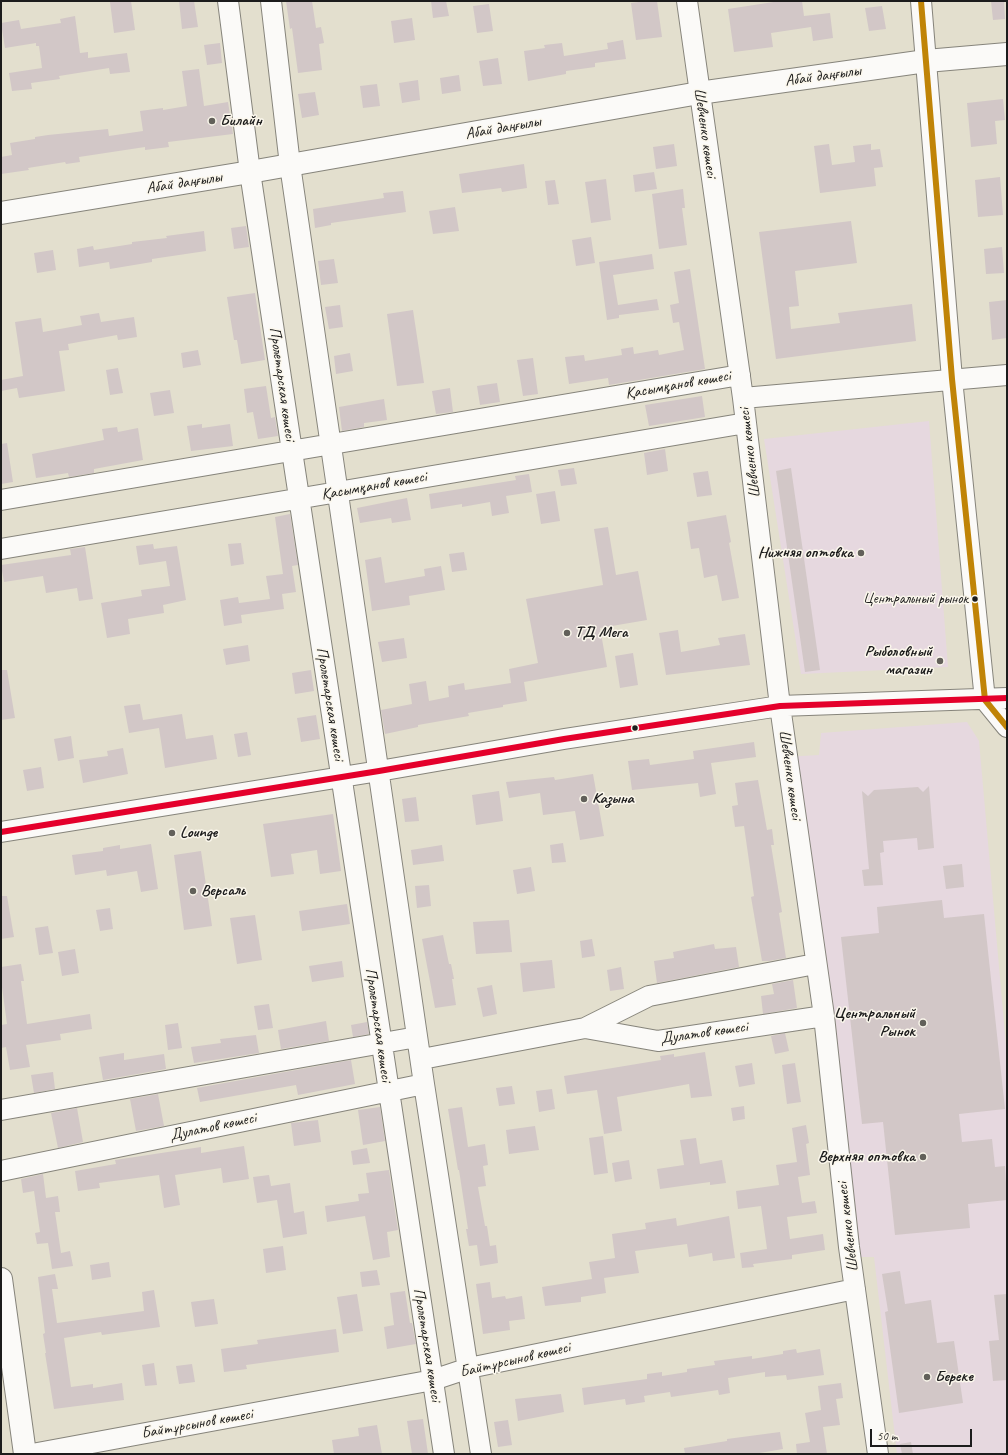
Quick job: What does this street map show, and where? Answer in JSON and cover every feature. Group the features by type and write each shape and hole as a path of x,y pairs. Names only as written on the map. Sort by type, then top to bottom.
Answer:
{"main road":[{"name":"Абай даңғылы","path":"1,213 250,172 699,93 926,61 1007,54"},
{"path":"1,1279 25,1454"}],"street":[{"name":"Пролетарская көшесі","path":"228,1 250,172 444,1454"},
{"path":"271,1 290,165 422,1059 424,1084 469,1368 481,1454"},
{"name":"Шевченко көшесі","path":"687,1 740,375 780,706 824,1016 855,1289 878,1454"},
{"path":"921,1 952,378 985,700 1007,727"},
{"name":"Қасымқанов көшесі","path":"1,500 740,375"},
{"name":"Қасымқанов көшесі","path":"743,398 952,378 1007,375"},
{"name":"Қасымқанов көшесі","path":"1,549 746,423"},
{"path":"1,832 379,771 564,739 780,706 985,700 1007,698"},
{"name":"Дулатов көшесі","path":"422,1059 585,1028 649,996 816,964"},
{"name":"Дулатов көшесі","path":"585,1028 658,1041 824,1016"},
{"path":"1,1110 418,1037"},
{"name":"Дулатов көшесі","path":"1,1171 424,1084"},
{"name":"Байтұрсынов көшесі","path":"32,1454 433,1380 469,1368 855,1289"}],"shaded area":[{"name":"Нижняя оптовка","path":"929,421 948,667 801,674 764,439"},
{"name":"Верхняя оптовка","path":"967,722 979,741 1007,1057 1007,1454 897,1454 874,1257 853,1257 783,757 819,755 821,733"}],"building":[{"path":"131,1 135,30 114,33 110,2"},
{"path":"179,1 194,1 198,27 182,29"},
{"path":"286,1 312,1 316,28 321,27 324,43 319,44 322,70 298,73 292,28 290,29"},
{"path":"431,1 446,1 449,16 433,18"},
{"path":"657,1 662,37 636,40 631,3"},
{"path":"780,1 802,1 804,16 830,13 833,38 813,41 811,27 771,33 773,47 734,52 728,9"},
{"path":"991,1 1004,1 1005,19 993,20"},
{"path":"489,4 493,31 477,33 473,6"},
{"path":"882,6 886,29 869,31 865,8"},
{"path":"75,16 80,53 88,52 88,58 127,53 130,72 110,74 109,68 59,76 60,79 31,83 32,89 12,91 9,73 42,68 39,46 36,46 36,43 5,48 1,23 19,20 21,29 61,23 60,19"},
{"path":"412,18 415,40 394,43 391,21"},
{"path":"623,40 626,59 595,63 595,67 566,71 566,74 528,81 524,51 545,48 544,45 562,43 564,56 608,49 607,43"},
{"path":"220,43 222,63 207,65 204,45"},
{"path":"498,58 502,84 483,86 479,61"},
{"path":"199,69 204,106 228,102 233,134 168,142 169,147 145,150 145,147 79,157 80,162 66,164 65,162 28,168 29,170 1,174 1,157 12,155 10,143 35,139 35,137 48,135 108,129 109,136 143,131 140,111 163,108 163,110 187,106 182,71"},
{"path":"459,75 461,91 442,94 440,78"},
{"path":"418,80 420,100 402,103 399,83"},
{"path":"377,84 380,106 363,108 360,86"},
{"path":"315,92 319,115 302,118 298,94"},
{"path":"1003,99 1005,120 995,121 997,144 971,147 967,103"},
{"path":"674,144 677,166 656,169 653,147"},
{"path":"829,144 832,165 855,162 853,146 871,144 871,150 880,149 883,167 874,168 876,186 820,193 814,146"},
{"path":"524,164 527,188 502,192 501,188 462,193 459,174"},
{"path":"654,172 657,189 635,192 633,175"},
{"path":"1000,177 1003,215 978,217 975,180"},
{"path":"606,179 611,220 591,223 585,182"},
{"path":"555,180 559,204 548,205 545,181"},
{"path":"683,189 685,208 682,208 687,245 659,249 652,194"},
{"path":"403,191 406,212 331,223 331,225 315,228 313,209 384,198 383,193"},
{"path":"455,207 459,231 433,234 429,211"},
{"path":"851,221 857,263 795,271 799,306 789,307 791,329 840,323 838,313 912,304 916,341 776,359 759,232"},
{"path":"246,226 249,247 234,249 231,228"},
{"path":"204,231 206,251 152,259 152,262 110,269 109,262 79,267 77,249 93,246 94,250 132,244 132,242 167,238 166,236"},
{"path":"591,237 595,263 576,266 572,240"},
{"path":"1002,247 1004,273 986,274 984,249"},
{"path":"53,250 56,270 37,273 34,253"},
{"path":"652,254 654,269 613,275 618,305 657,299 659,310 619,315 619,318 607,320 599,262"},
{"path":"334,259 338,283 321,285 318,261"},
{"path":"690,269 705,369 609,385 608,378 569,384 565,357 584,355 585,361 622,355 621,349 633,347 634,354 658,350 659,355 684,350 679,322 673,323 670,305 679,303 674,272"},
{"path":"255,293 265,360 241,364 237,340 234,340 227,297"},
{"path":"1007,300 1007,338 992,340 989,302"},
{"path":"340,305 343,327 329,329 325,307"},
{"path":"413,310 424,383 397,386 387,314"},
{"path":"99,313 101,322 134,317 137,337 118,340 117,335 68,344 69,350 59,351 65,391 19,398 17,388 1,391 1,380 23,376 15,322 41,318 43,332 82,325 80,316"},
{"path":"198,350 201,365 183,368 181,353"},
{"path":"350,353 353,371 336,374 334,356"},
{"path":"533,358 538,394 523,396 517,360"},
{"path":"118,368 123,393 110,395 106,370"},
{"path":"497,383 500,402 480,405 477,386"},
{"path":"266,386 271,418 275,417 278,436 258,439 253,412 247,413 244,389"},
{"path":"450,388 453,412 436,414 432,391"},
{"path":"170,390 174,413 154,416 150,393"},
{"path":"702,396 705,417 649,426 645,405"},
{"path":"384,399 387,420 364,423 364,427 342,431 339,407"},
{"path":"202,424 202,428 230,424 233,446 191,451 187,426"},
{"path":"117,427 118,432 138,428 143,460 94,469 94,473 69,477 68,473 36,478 32,454 104,440 102,429"},
{"path":"7,443 13,482 1,484 1,444"},
{"path":"665,449 668,471 647,475 644,453"},
{"path":"574,468 577,484 561,486 558,470"},
{"path":"791,468 820,670 805,672 776,471"},
{"path":"708,471 712,495 697,497 693,473"},
{"path":"529,474 532,492 506,496 509,513 492,516 490,502 462,507 462,504 431,509 429,494 516,480 515,476"},
{"path":"555,491 560,521 541,524 536,494"},
{"path":"407,498 411,520 392,523 391,518 360,523 357,508"},
{"path":"290,514 298,565 292,566 296,592 282,594 284,609 241,615 242,623 224,626 220,600 238,597 239,603 270,599 266,576 283,574 275,517"},
{"path":"726,515 731,542 729,543 739,598 722,601 717,575 704,578 699,548 691,549 687,522"},
{"path":"608,527 616,575 638,571 647,620 600,628 607,667 524,682 527,701 468,713 469,716 418,725 418,727 385,734 381,710 412,704 409,684 426,681 429,701 449,697 448,686 464,683 465,690 511,683 509,669 538,663 526,599 603,585 594,529"},
{"path":"241,543 244,564 231,566 228,544"},
{"path":"153,544 154,549 177,546 186,600 163,605 164,613 128,619 130,634 107,638 101,603 142,596 141,590 170,586 166,561 139,565 136,546"},
{"path":"85,547 93,599 79,601 77,588 46,593 43,576 4,582 1,565 71,555 70,549"},
{"path":"464,552 467,570 452,572 449,554"},
{"path":"381,557 385,583 425,576 424,569 441,566 445,590 409,596 410,605 372,611 365,560"},
{"path":"678,630 681,652 720,645 718,638 745,634 750,665 666,675 659,633"},
{"path":"404,638 407,658 382,662 378,642"},
{"path":"248,645 250,661 226,665 223,649"},
{"path":"633,653 638,685 620,688 615,656"},
{"path":"1,670 7,670 15,718 1,720"},
{"path":"311,670 314,691 295,694 292,673"},
{"path":"140,704 143,720 182,714 186,739 213,735 217,759 165,768 159,728 129,733 124,706"},
{"path":"316,715 320,739 301,742 297,718"},
{"path":"247,732 251,755 238,757 234,734"},
{"path":"71,736 74,758 58,761 54,739"},
{"path":"754,742 756,757 711,763 716,794 700,797 698,783 632,790 628,761 649,759 650,765 694,759 693,751"},
{"path":"123,748 128,774 83,783 79,760 108,756 107,751"},
{"path":"41,767 44,788 27,791 23,770"},
{"path":"593,774 604,836 580,840 575,811 543,815 540,793 509,798 506,782 554,777 555,780"},
{"path":"758,780 767,830 772,829 774,845 771,845 782,912 779,913 786,958 769,961 762,961 751,897 754,896 744,826 735,827 732,806 738,805 735,783"},
{"path":"929,786 934,848 918,850 917,838 883,841 884,852 880,853 883,885 864,886 862,870 869,869 862,791 868,796 874,790 918,787 923,792"},
{"path":"499,791 503,821 476,825 472,795"},
{"path":"416,797 419,821 405,822 402,799"},
{"path":"333,814 341,871 320,874 317,850 291,854 294,874 271,877 263,824"},
{"path":"563,843 566,862 552,863 550,845"},
{"path":"151,844 158,889 141,892 137,871 107,876 106,870 75,875 72,855 103,851 103,848 120,845 120,849"},
{"path":"442,845 444,861 413,865 411,850"},
{"name":"Версаль","path":"201,851 212,926 184,930 174,855"},
{"path":"962,864 964,887 946,889 943,866"},
{"path":"531,867 535,891 517,894 513,870"},
{"path":"429,885 431,906 417,908 415,886"},
{"path":"1,896 7,896 14,937 1,939"},
{"name":"Центральный Рынок","path":"942,900 944,918 984,914 1005,1109 959,1114 962,1142 992,1139 995,1167 1005,1166 1007,1200 968,1204 970,1228 895,1235 883,1122 862,1124 841,937 879,933 877,907"},
{"path":"347,904 350,924 302,931 299,911"},
{"path":"110,908 113,929 100,931 96,910"},
{"path":"255,915 262,960 237,964 230,918"},
{"path":"509,920 512,952 476,954 473,922"},
{"path":"48,926 53,953 39,955 35,928"},
{"path":"443,935 449,964 451,964 454,979 452,979 456,1005 435,1008 422,939"},
{"path":"592,939 595,956 582,958 580,941"},
{"path":"714,944 715,949 736,947 739,967 657,983 654,961 674,958 673,952"},
{"path":"75,949 79,973 62,976 58,952"},
{"path":"552,960 555,988 523,992 520,963"},
{"path":"342,961 344,977 312,982 309,966"},
{"path":"21,964 24,981 21,981 27,1024 90,1014 92,1029 60,1034 61,1040 26,1045 30,1067 10,1070 6,1047 1,1048 1,1025 7,1024 1,980 1,967"},
{"path":"621,967 624,989 610,991 607,970"},
{"path":"793,980 797,1008 763,1014 761,996 774,994 772,984"},
{"path":"492,985 497,1014 483,1017 477,988"},
{"path":"269,1004 273,1028 258,1030 254,1006"},
{"path":"326,1021 329,1041 281,1049 278,1030"},
{"path":"367,1022 369,1034 353,1037 351,1025"},
{"path":"178,1023 182,1048 168,1050 165,1025"},
{"path":"785,1033 789,1051 775,1054 771,1036"},
{"path":"256,1035 259,1053 194,1063 191,1047 221,1043 220,1039"},
{"path":"705,1052 712,1096 691,1098 689,1084 617,1097 622,1131 604,1134 597,1090 567,1094 564,1076 661,1060 660,1056 674,1054 674,1057"},
{"path":"124,1053 124,1060 164,1054 166,1069 103,1080 99,1057"},
{"path":"351,1060 355,1084 298,1095 296,1085 200,1102 197,1088"},
{"path":"752,1063 755,1084 739,1087 735,1066"},
{"path":"795,1063 801,1102 787,1104 782,1065"},
{"path":"53,1072 55,1089 34,1093 31,1075"},
{"path":"512,1086 515,1104 499,1106 496,1088"},
{"path":"552,1089 555,1109 539,1112 536,1091"},
{"path":"158,1094 164,1126 136,1131 130,1099"},
{"path":"744,1106 745,1119 733,1121 731,1108"},
{"path":"380,1107 385,1141 363,1145 358,1110"},
{"path":"462,1107 468,1147 485,1144 488,1165 483,1166 486,1186 478,1187 490,1246 496,1245 498,1263 480,1266 477,1245 469,1246 466,1229 468,1229 459,1170 448,1109"},
{"path":"77,1108 83,1142 58,1148 51,1113"},
{"path":"318,1120 321,1142 294,1146 291,1123"},
{"path":"806,1125 809,1143 806,1144 810,1175 798,1177 802,1203 815,1201 817,1213 787,1217 790,1239 823,1234 825,1250 792,1255 792,1259 753,1264 754,1267 742,1268 740,1253 767,1249 761,1206 738,1209 736,1191 779,1185 776,1165 797,1162 792,1128"},
{"path":"535,1126 539,1150 509,1154 506,1130"},
{"path":"603,1136 608,1173 594,1175 589,1138"},
{"path":"696,1138 700,1164 722,1160 726,1183 710,1185 710,1182 660,1189 657,1169 684,1165 680,1140"},
{"path":"244,1146 249,1179 223,1183 221,1168 175,1175 180,1205 164,1208 159,1175 99,1183 100,1188 78,1191 75,1171 116,1164 115,1160 201,1147 201,1153"},
{"path":"367,1148 370,1163 353,1165 351,1151"},
{"path":"629,1160 632,1179 615,1182 612,1163"},
{"path":"389,1170 398,1230 387,1232 390,1257 373,1260 365,1216 327,1222 325,1206 359,1201 358,1194 369,1193 366,1173"},
{"path":"43,1174 46,1198 58,1196 60,1212 55,1212 61,1253 70,1251 73,1266 52,1269 48,1243 37,1244 35,1233 40,1232 34,1191 23,1193 21,1179"},
{"path":"269,1175 271,1186 290,1183 294,1213 304,1211 307,1234 283,1238 277,1200 257,1203 253,1177"},
{"path":"729,1216 735,1258 713,1261 712,1253 689,1257 687,1244 635,1251 639,1273 604,1278 606,1293 581,1297 581,1302 545,1306 542,1287 592,1279 589,1262 615,1258 612,1234 646,1229 645,1223 676,1218 677,1226"},
{"path":"283,1246 286,1270 266,1273 263,1249"},
{"path":"109,1262 111,1277 92,1280 90,1265"},
{"path":"377,1270 380,1285 362,1287 360,1272"},
{"name":"Береке","path":"900,1271 905,1304 931,1300 937,1343 954,1341 963,1403 899,1413 885,1312 888,1311 882,1274"},
{"path":"55,1274 58,1289 52,1289 57,1323 144,1311 142,1292 154,1290 160,1327 102,1335 101,1332 64,1338 71,1387 93,1384 93,1388 122,1383 124,1400 54,1409 45,1353 43,1334 45,1333 38,1277"},
{"path":"490,1282 492,1298 505,1296 506,1299 522,1296 525,1319 509,1321 510,1330 483,1334 476,1284"},
{"path":"405,1291 410,1323 412,1323 416,1344 387,1349 384,1327 394,1325 390,1293"},
{"path":"357,1294 363,1331 343,1334 337,1297"},
{"path":"1007,1294 1007,1380 993,1381 989,1341 999,1340 994,1295"},
{"path":"214,1299 218,1324 195,1327 191,1302"},
{"path":"336,1329 339,1352 246,1365 247,1369 224,1372 221,1349 258,1344 257,1340"},
{"path":"796,1349 797,1353 820,1349 824,1375 787,1380 786,1375 765,1377 765,1372 728,1378 730,1393 719,1395 718,1390 671,1397 670,1392 644,1396 645,1402 626,1405 625,1399 584,1405 582,1388 647,1379 647,1374 662,1372 662,1376 687,1372 687,1369 715,1365 714,1361 752,1356 752,1359 783,1354 783,1351"},
{"path":"154,1363 157,1385 145,1386 142,1365"},
{"path":"192,1364 195,1382 179,1384 176,1366"},
{"path":"841,1383 843,1398 836,1399 840,1425 823,1427 827,1454 797,1454 796,1444 810,1442 805,1413 821,1410 818,1386"},
{"path":"561,1394 564,1412 518,1421 515,1399"},
{"path":"423,1419 428,1454 412,1454 407,1421"},
{"path":"508,1420 512,1445 498,1447 494,1422"},
{"path":"377,1425 382,1454 334,1454 332,1440 359,1436 358,1428"},
{"path":"780,1432 783,1449 754,1454 685,1454 684,1448 727,1441 727,1439"},
{"path":"911,1442 913,1454 902,1454 900,1444"}],"transit line":[{"path":"921,1 952,379 985,700 1007,727"},
{"path":"1,832 379,771 564,739 780,706 1007,698"}],"place":[{"name":"Билайн","path":"212,121"},
{"name":"Нижняя оптовка","path":"861,553"},
{"name":"Центральный рынок","path":"975,599"},
{"name":"ТД Мега","path":"567,633"},
{"name":"Рыболовный магазин","path":"940,661"},
{"name":"Казына","path":"584,799"},
{"name":"Lounge","path":"172,833"},
{"name":"Версаль","path":"193,891"},
{"name":"Центральный Рынок","path":"923,1023"},
{"name":"Верхняя оптовка","path":"923,1157"},
{"name":"Береке","path":"927,1377"}]}
